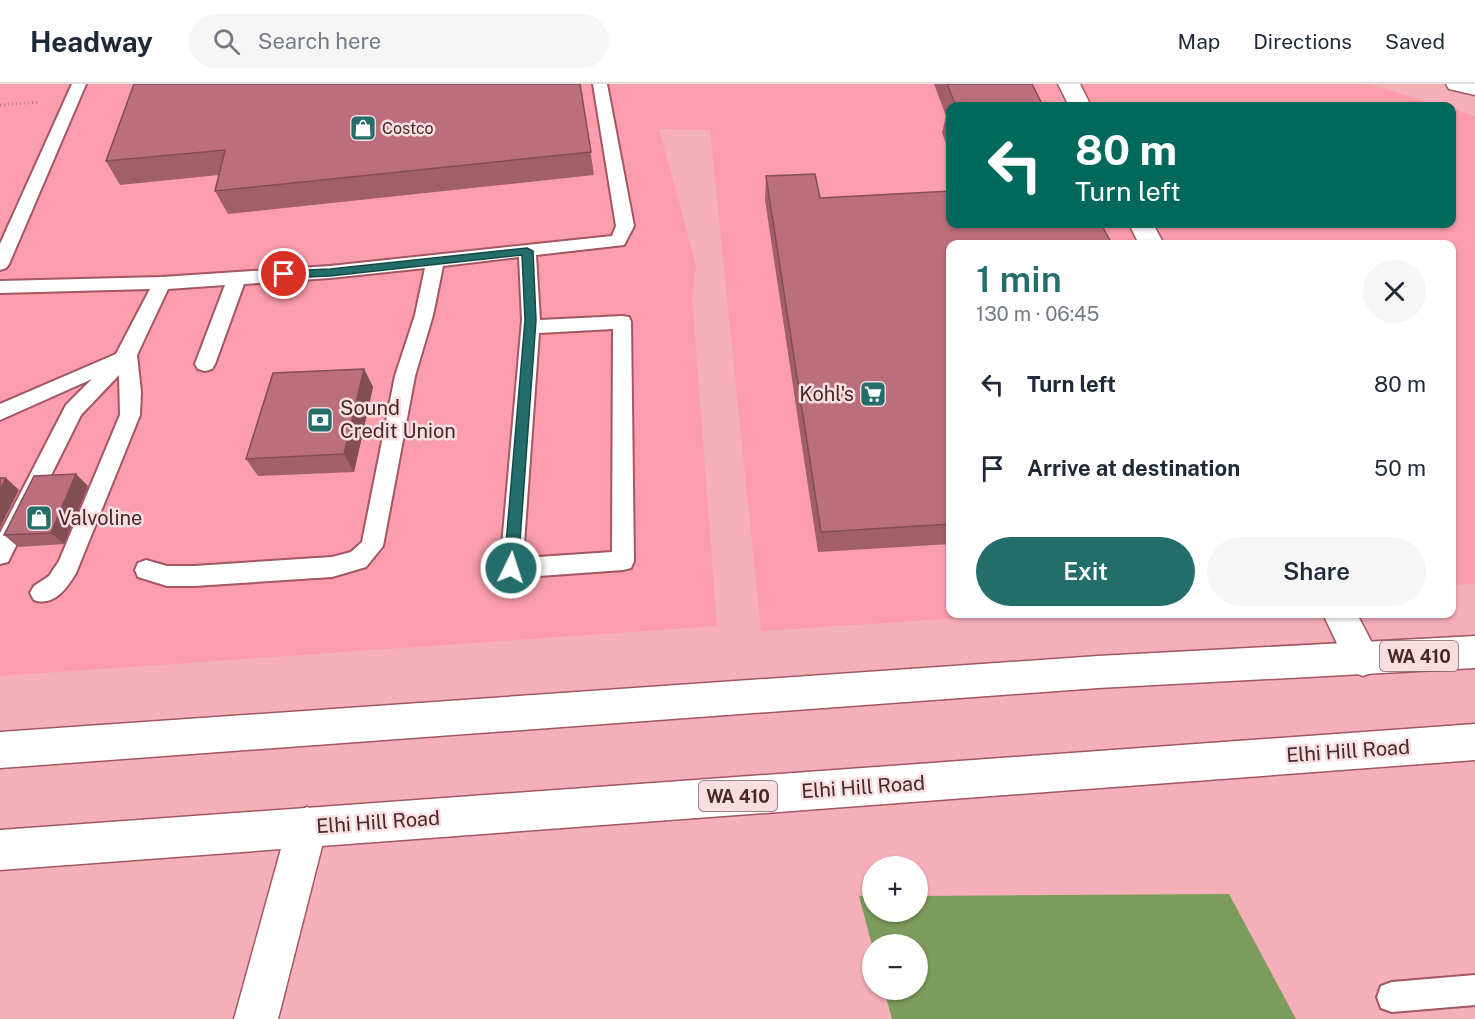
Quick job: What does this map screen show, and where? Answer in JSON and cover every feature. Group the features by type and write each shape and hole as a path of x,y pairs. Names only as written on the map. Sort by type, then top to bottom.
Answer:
{"main road":[{"path":"1069,84 1078,102"},
{"path":"1457,84 1475,89"},
{"path":"1342,618 1363,660"},
{"name":"WA 410","path":"0,750 1098,672 1363,660 1475,652"},
{"name":"Elhi Hill Road","path":"0,850 1475,742"},
{"path":"256,1019 307,827"}],"lane":[{"path":"0,264 79,84"},
{"path":"0,287 162,282 330,272 618,242 625,226 600,84"},
{"path":"527,251 530,327 511,568 623,561 622,322 530,327"},
{"path":"146,570 167,576 194,576 332,567 358,560 372,546 405,376 424,315 435,261"},
{"path":"205,364 237,277"},
{"path":"0,555 73,410 127,355 162,282"},
{"path":"0,413 21,401 127,355"},
{"path":"42,593 57,583 68,566 130,415 131,392 127,355"},
{"path":"1392,997 1475,990"}],"shaded area":[{"path":"0,84 1367,84 1428,102 946,102 946,228 1456,228 1456,110 1475,116 1475,584 1456,585 1456,240 946,240 946,618 961,618 761,631 710,130 659,129 696,265 692,298 717,626 0,676"}],"green space":[{"path":"1229,894 1296,1019 892,1019 887,1000 928,1000 928,934 869,934 866,922 928,922 928,896"}],"building":[{"name":"Costco","path":"134,84 580,84 591,152 215,191 225,150 106,161"},
{"path":"947,84 1032,84 1041,102 954,102"},
{"name":"Kohl's","path":"815,174 820,198 946,191 946,228 1103,228 1110,240 946,240 946,524 821,532 766,176"},
{"name":"Sound Credit Union","path":"364,369 344,454 246,459 273,373"},
{"path":"76,474 51,533 4,535 34,476"},
{"path":"0,478 6,478 0,490"}],"place":[{"name":"Costco","path":"363,128"},
{"name":"Kohl's","path":"873,394"},
{"name":"Sound Credit Union","path":"320,420"},
{"name":"Valvoline","path":"39,518"}],"route":[{"path":"284,274 330,272 527,251 531,320 511,568"}]}
